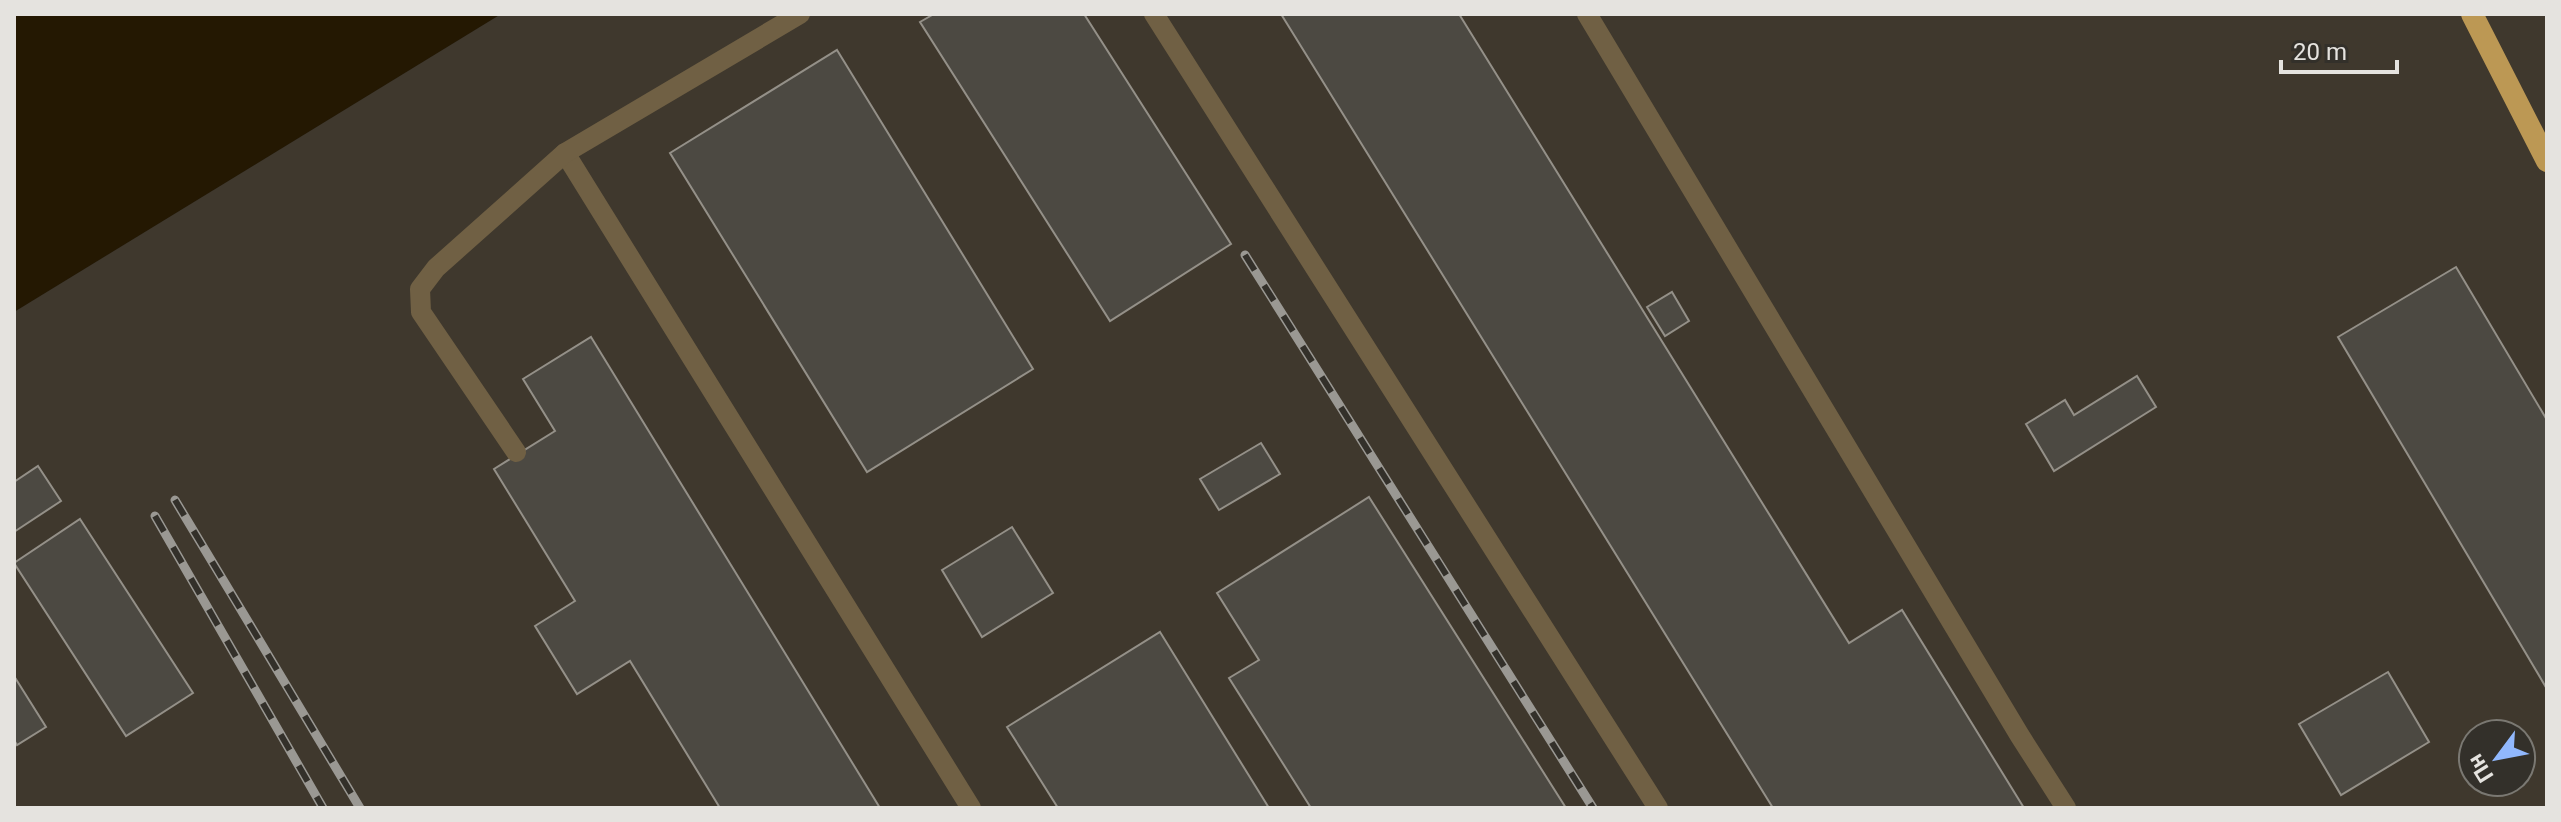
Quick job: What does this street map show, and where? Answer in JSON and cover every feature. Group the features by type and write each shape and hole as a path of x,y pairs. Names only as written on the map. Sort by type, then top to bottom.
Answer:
{"highway":[{"path":"2472,14 2547,161"}],"lane":[{"path":"516,452 421,312 420,289 436,268 565,153 800,14"},
{"path":"1154,14 1658,808"},
{"path":"1587,14 2066,808"},
{"path":"565,153 971,808"}],"shaded area":[{"path":"14,14 501,14 14,312"},
{"path":"501,14 2547,14 2547,808 14,808 14,312"}],"building":[{"path":"934,14 1084,14 1231,244 1110,321 920,22"},
{"path":"1281,14 1459,14 1849,643 1902,610 2024,808 1773,808"},
{"path":"837,50 1033,369 867,472 670,153"},
{"path":"2456,267 2547,420 2547,689 2338,337"},
{"path":"1672,292 1689,321 1665,336 1647,307"},
{"path":"591,337 880,808 720,808 630,661 577,694 535,626 575,601 494,469 555,431 523,379"},
{"path":"2137,376 2156,407 2054,471 2026,424 2065,400 2074,415"},
{"path":"1261,443 1280,474 1219,510 1200,479"},
{"path":"38,466 61,501 14,532 14,482"},
{"path":"1369,497 1566,808 1311,808 1229,678 1259,660 1217,593"},
{"path":"80,519 193,693 126,736 14,563"},
{"path":"1012,527 1053,593 982,637 942,570"},
{"path":"1160,632 1269,808 1058,808 1007,727"},
{"path":"2388,672 2429,742 2341,795 2299,724"},
{"path":"14,676 46,727 17,745 14,740"}],"railway":[{"path":"1245,255 1593,808"},
{"path":"175,500 360,808"},
{"path":"155,516 323,808"}]}
